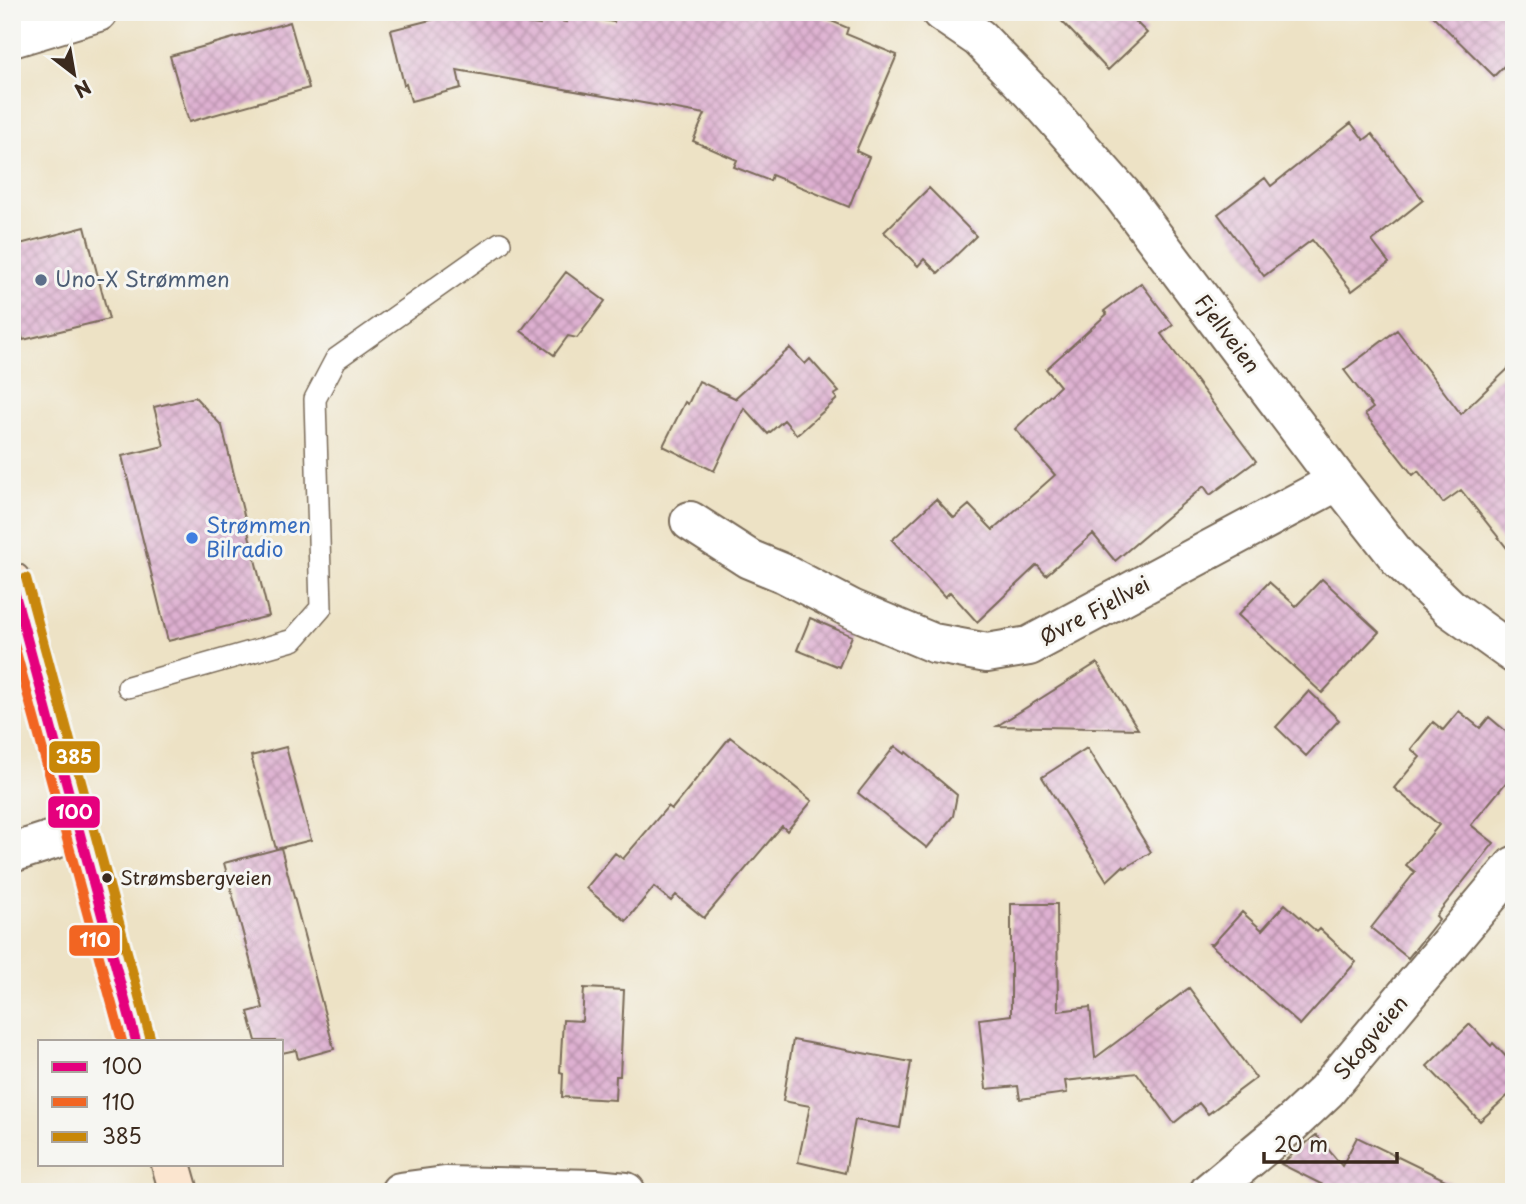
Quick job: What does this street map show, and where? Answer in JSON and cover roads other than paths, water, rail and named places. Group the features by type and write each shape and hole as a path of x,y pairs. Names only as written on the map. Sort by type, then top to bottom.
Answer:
{"main road":[{"path":"12,582 136,1040"},
{"path":"172,1166 179,1192"}],"street":[{"path":"12,38 97,12"},
{"name":"Fjellveien","path":"941,12 979,38 1041,102 1121,193 1401,561 1450,608 1514,654"},
{"name":"Øvre Fjellvei","path":"690,521 749,559 783,573 852,609 933,643 987,653 1028,646 1338,481"},
{"path":"12,853 80,831"},
{"name":"Skogveien","path":"1209,1192 1293,1124 1326,1091 1514,866"},
{"path":"400,1192 446,1186 626,1192"}],"lane":[{"path":"128,687 293,640 321,608 315,399 336,359 500,243"}],"place":[{"name":"Uno-X Strømmen","path":"41,280"},
{"name":"Strømmen Bilradio","path":"192,538"},
{"name":"Strømsbergveien","path":"107,878"}]}
